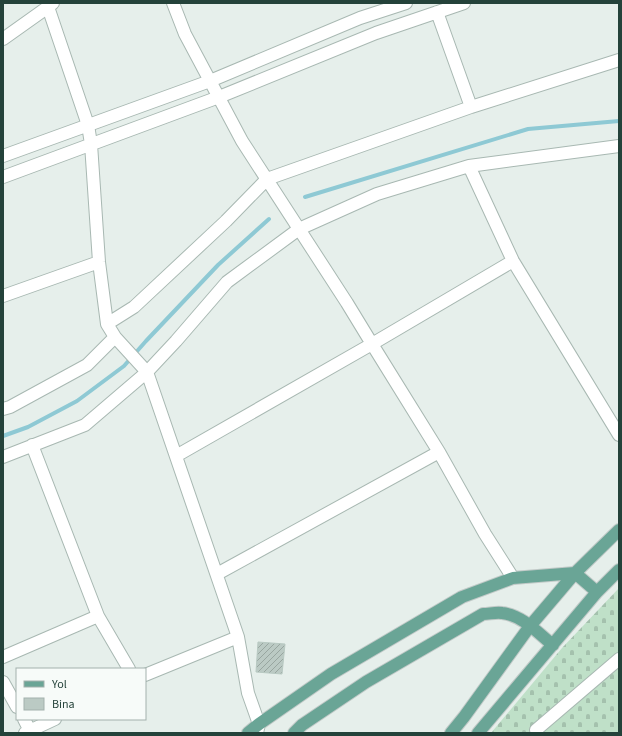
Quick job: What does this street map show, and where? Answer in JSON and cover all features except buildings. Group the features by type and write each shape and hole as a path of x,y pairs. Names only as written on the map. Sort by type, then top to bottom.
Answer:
{"main road":[{"path":"451,733 530,626 575,573 619,530"},
{"path":"478,733 597,592 619,570"},
{"path":"248,733 258,728 331,674 462,597 513,578 575,573 597,592"},
{"path":"294,733 302,725 366,682 483,614 502,613 516,616 552,645"}],"street":[{"path":"173,3 185,34 242,141 347,303 439,452 485,534 513,578"},
{"path":"3,156 210,81 360,18 406,3"},
{"path":"3,177 219,97 376,33 464,3"},
{"path":"3,39 51,5 88,125 91,144 99,262 107,324 115,337 147,372 238,637 248,693 258,728"},
{"path":"437,12 471,107"},
{"path":"107,324 134,307 226,221 267,179 471,107 619,60"},
{"path":"3,457 84,425 147,372 227,282 299,229 377,194 469,166 619,146"},
{"path":"469,166 513,261 619,435"},
{"path":"176,456 372,344 513,261"},
{"path":"3,296 99,262"},
{"path":"3,409 10,407 87,365 115,337"},
{"path":"32,445 98,616 128,668"},
{"path":"217,574 439,452"},
{"path":"3,657 98,616"},
{"path":"146,675 238,637"},
{"path":"536,730 619,659"},
{"path":"3,682 16,705"},
{"path":"24,720 29,732 53,720"}],"green space":[{"path":"619,588 619,733 491,733 562,648"}],"waterway":[{"path":"305,197 528,129 619,121"},
{"path":"3,436 28,427 77,401 124,366 218,265 269,219"}]}
